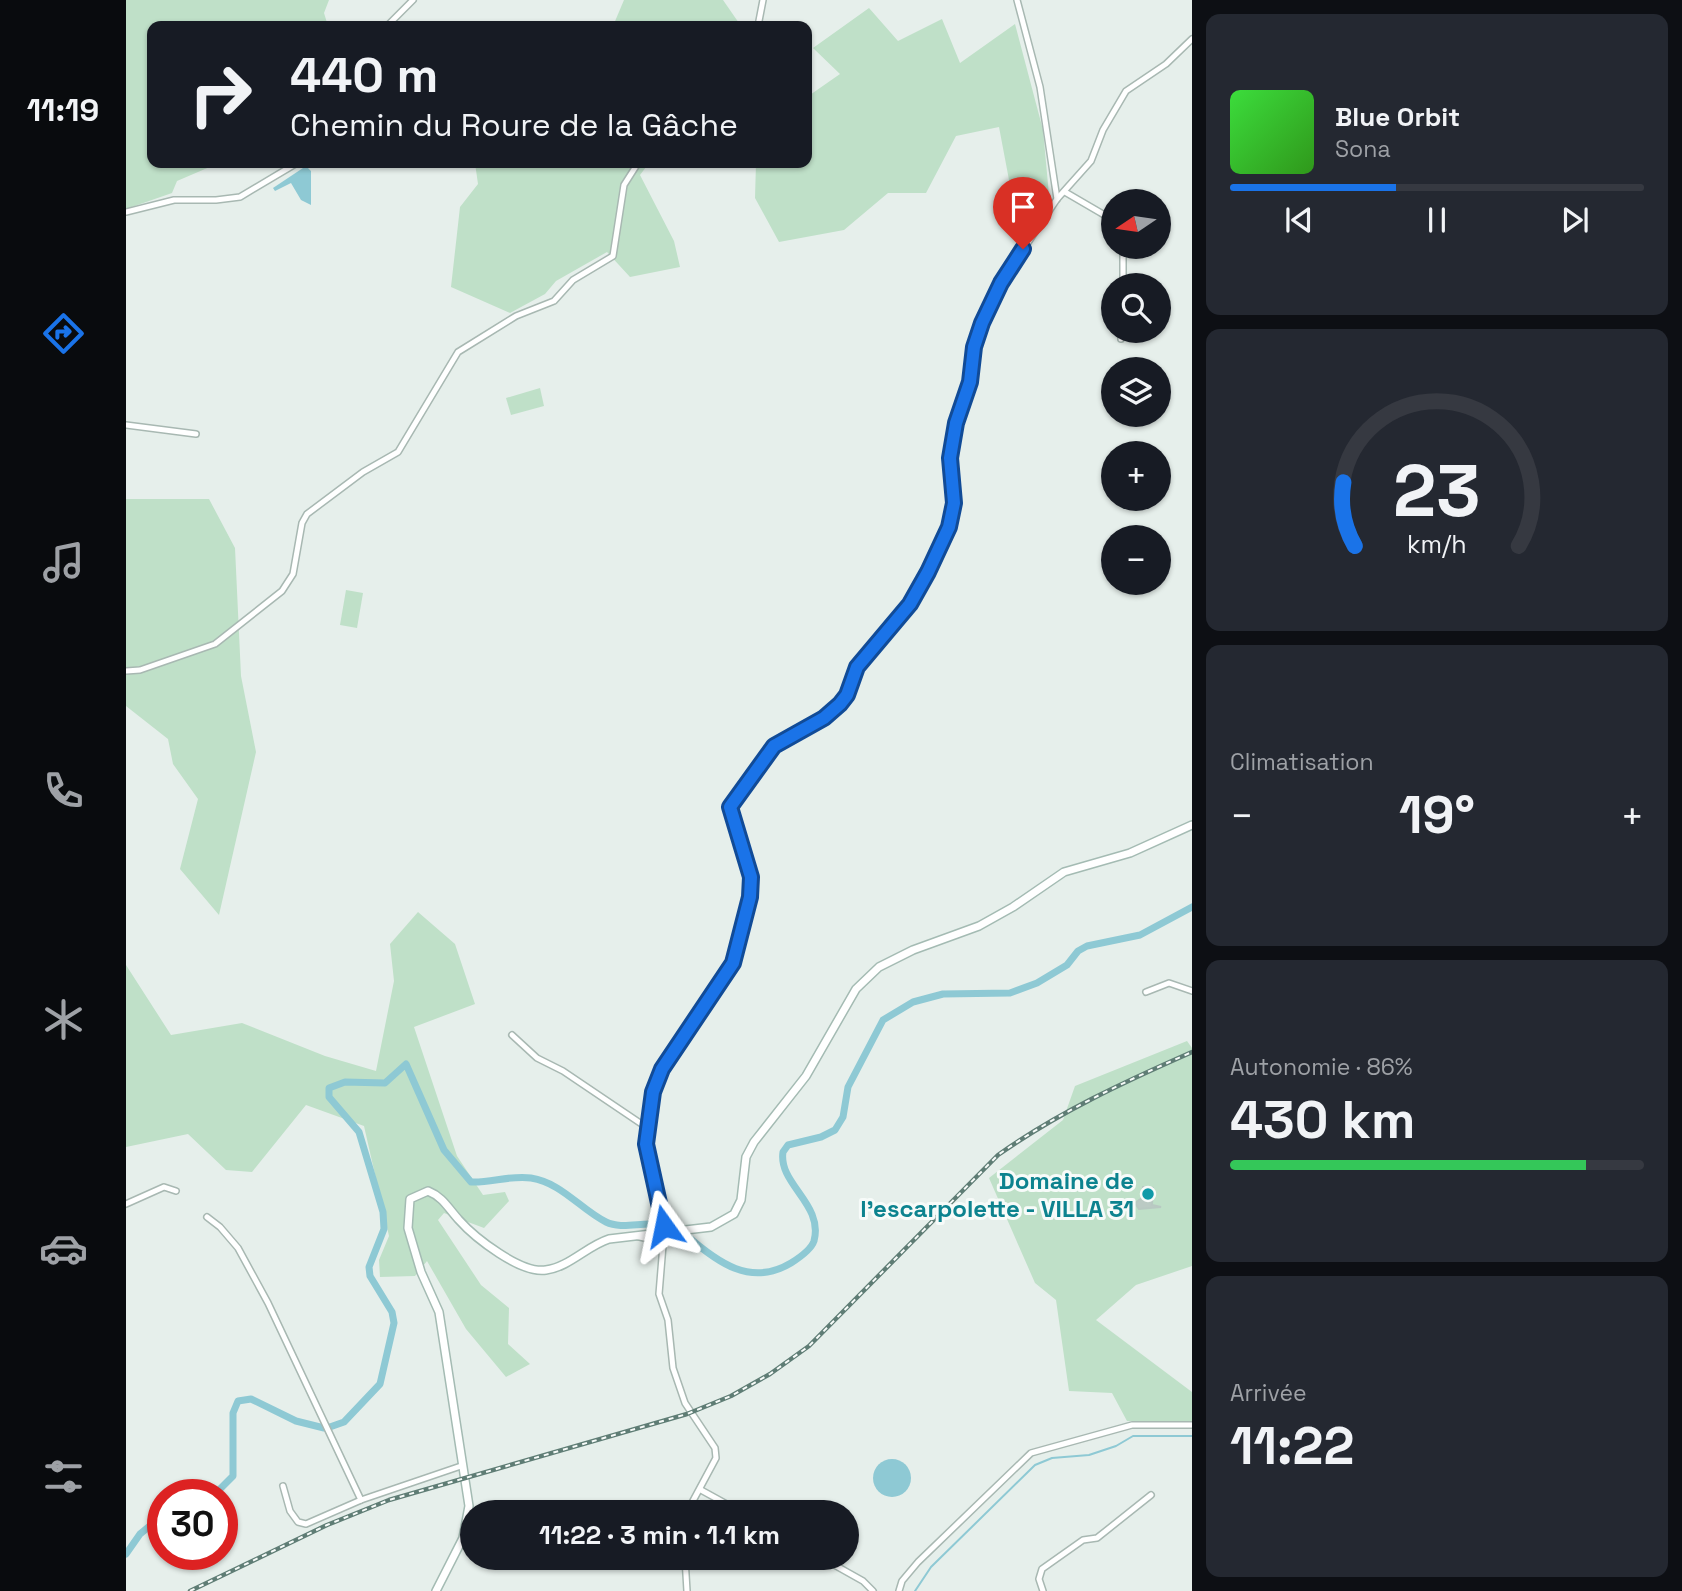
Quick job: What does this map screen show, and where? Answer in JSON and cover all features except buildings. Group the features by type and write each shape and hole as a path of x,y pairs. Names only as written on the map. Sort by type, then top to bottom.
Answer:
{"street":[{"path":"392,21 413,0"},
{"path":"759,21 763,0"},
{"path":"1017,0 1040,87 1057,199"},
{"path":"665,1232 646,1144 646,1127 653,1092 662,1069 733,963 742,932 750,897 751,877 730,807 774,746 824,718 840,704 847,695 857,667 910,604 949,527 954,503 950,458 982,323 1001,283 1057,199 1091,161 1103,130 1126,91 1166,64 1192,39"},
{"path":"126,212 174,200 216,201 240,197 289,168"},
{"path":"126,671 140,670 215,644 282,591 293,574 302,523 307,514 326,497 398,452 458,352 516,316 554,301 573,280 613,256 621,197 634,168"},
{"path":"1065,191 1101,213"},
{"path":"126,425 196,434"},
{"path":"436,1591 460,1545 467,1523 468,1506 439,1312 421,1272 408,1228 410,1199 428,1191 438,1195 459,1220 509,1260 526,1268 543,1271 555,1268 594,1244 633,1234 711,1227 734,1214 741,1199 746,1157 754,1142 806,1076 856,989 880,967 913,950 979,926 1013,907 1064,872 1112,860 1192,825"},
{"path":"1146,992 1169,983 1192,990"},
{"path":"512,1035 537,1058 563,1071 646,1127"},
{"path":"126,1203 164,1187 176,1191"},
{"path":"206,1217 220,1227 238,1248 268,1303 274,1322 291,1349 361,1500"},
{"path":"633,1234 638,1239 659,1241 663,1245 659,1294 668,1320 673,1368 685,1403 715,1448 716,1458 695,1500"},
{"path":"899,1591 902,1581 918,1562 1031,1453 1132,1425 1192,1425"},
{"path":"283,1486 290,1511 298,1522 306,1524 361,1500 461,1466"},
{"path":"701,1490 719,1500"},
{"path":"1043,1591 1039,1579 1042,1569 1083,1540 1097,1538 1151,1495"},
{"path":"686,1570 687,1591"},
{"path":"843,1570 863,1581 873,1591"}],"green space":[{"path":"126,0 329,0 324,13 326,21 147,21 147,168 207,168 177,181 172,193 126,209"},
{"path":"624,0 723,0 738,21 615,21"},
{"path":"869,8 898,41 942,19 960,63 1015,24 1043,130 1049,195 1020,238 999,127 956,136 926,193 888,193 844,230 779,242 755,198 756,168 812,168 812,94 840,74 813,48"},
{"path":"476,168 645,168 640,175 674,241 680,267 630,277 607,252 556,281 545,294 510,313 451,287 460,207 478,184"},
{"path":"540,388 544,406 511,415 506,398"},
{"path":"126,499 209,499 235,548 241,676 256,752 219,915 180,869 198,799 173,764 168,739 126,706"},
{"path":"346,590 363,593 357,628 340,625"},
{"path":"418,912 455,944 475,1004 414,1027 457,1156 483,1195 505,1192 509,1201 484,1228 444,1213 438,1220 481,1285 509,1308 508,1344 530,1364 506,1377 466,1329 427,1261 415,1276 380,1277 379,1260 389,1236 364,1126 306,1105 252,1172 226,1170 188,1134 126,1147 126,965 171,1035 242,1023 325,1056 376,1071 394,981 390,944"},
{"path":"1187,1041 1192,1048 1192,1266 1136,1285 1096,1320 1192,1392 1192,1421 1127,1421 1112,1393 1069,1391 1056,1300 1035,1283 989,1178 1063,1120 1075,1086"}],"water":[{"path":"303,168 308,168 311,171 311,205 301,200 291,183 275,191 273,188"},
{"path":"892,1459 906,1464 911,1478 906,1492 892,1497 878,1492 873,1478 878,1464"}],"waterway":[{"path":"686,1235 710,1255 749,1272 776,1270 794,1261 804,1254 814,1241 815,1228 813,1216 787,1174 783,1152 788,1145 821,1137 835,1130 843,1117 848,1087 883,1020 913,1002 943,994 1010,993 1037,983 1067,965 1078,951 1087,946 1140,935 1192,907"},
{"path":"327,1428 344,1422 380,1384 394,1323 392,1312 370,1276 369,1267 384,1229 383,1212 359,1132 329,1097 329,1088 345,1082 385,1083 406,1064 444,1150 471,1182 531,1178 552,1185 606,1222 619,1225 661,1225"},
{"path":"230,1479 233,1476 233,1413 238,1401 251,1399 296,1421 324,1428"},
{"path":"915,1591 931,1567 1035,1465 1052,1458 1089,1455 1116,1446 1133,1436 1192,1436"},
{"path":"126,1554 147,1528"}],"railway":[{"path":"190,1591 327,1525 389,1500 687,1414 731,1396 770,1374 809,1346 998,1155 1068,1111 1192,1052"}],"place":[{"name":"Domaine de l'escarpolette - VILLA 31","path":"1148,1194"}],"route":[{"path":"664,1226 646,1144 646,1127 653,1092 662,1069 733,963 750,897 751,877 746,854 731,820 730,807 764,756 774,746 824,718 840,704 847,695 857,667 910,604 928,572 949,527 954,503 948,470 956,423 970,382 974,347 1001,283 1023,249"}]}
